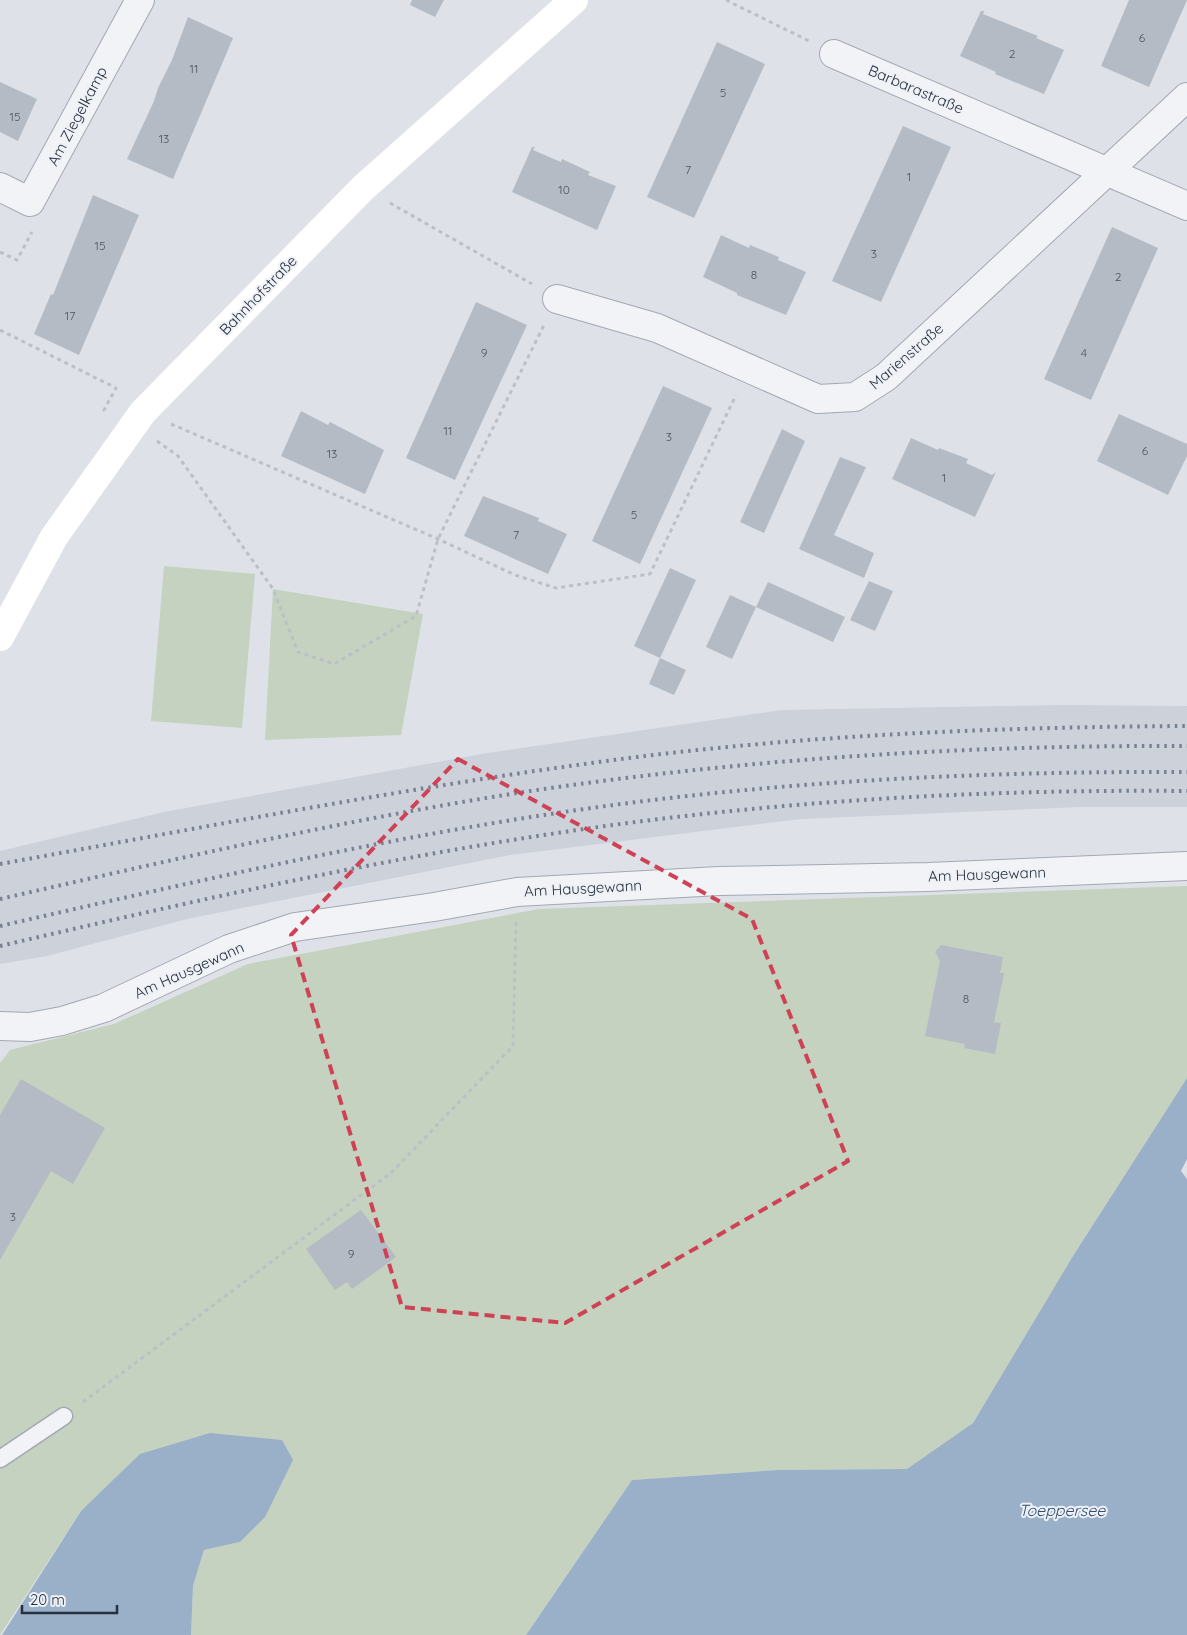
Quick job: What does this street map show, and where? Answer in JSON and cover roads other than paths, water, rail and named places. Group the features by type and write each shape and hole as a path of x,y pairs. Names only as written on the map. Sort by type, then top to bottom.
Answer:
{"main road":[{"name":"Bahnhofstraße","path":"0,637 54,537 138,419 363,188 574,0"}],"street":[{"name":"Am Ziegelkamp","path":"0,187 30,202 140,0"},
{"name":"Barbarastraße","path":"834,54 1187,206"},
{"name":"Marienstraße","path":"558,299 657,328 818,399 855,397 886,377 1187,97"},
{"name":"Am Hausgewann","path":"0,1026 30,1027 62,1021 104,1008 229,949 295,927 434,907 517,892 719,881 928,877 1187,866"}],"lane":[{"path":"0,1459 64,1416"}],"water":[{"name":"Toeppersee","path":"1187,1078 1187,1159 1181,1171 1187,1179 1187,1635 526,1635 632,1480 777,1470 907,1469 973,1423 1073,1256"},
{"path":"210,1433 282,1440 293,1460 265,1517 240,1542 204,1550 193,1586 191,1635 2,1635 81,1511 140,1454"}],"railway":[{"path":"0,864 407,791 653,755 786,742 919,733 1187,726"},
{"path":"0,899 203,853 339,825 475,800 624,778 784,762 945,751 1106,746 1187,746"},
{"path":"0,926 203,880 407,838 544,815 624,804 784,787 945,776 1187,772"},
{"path":"0,946 339,871 475,846 624,824 784,806 945,795 1026,792 1187,791"}]}
